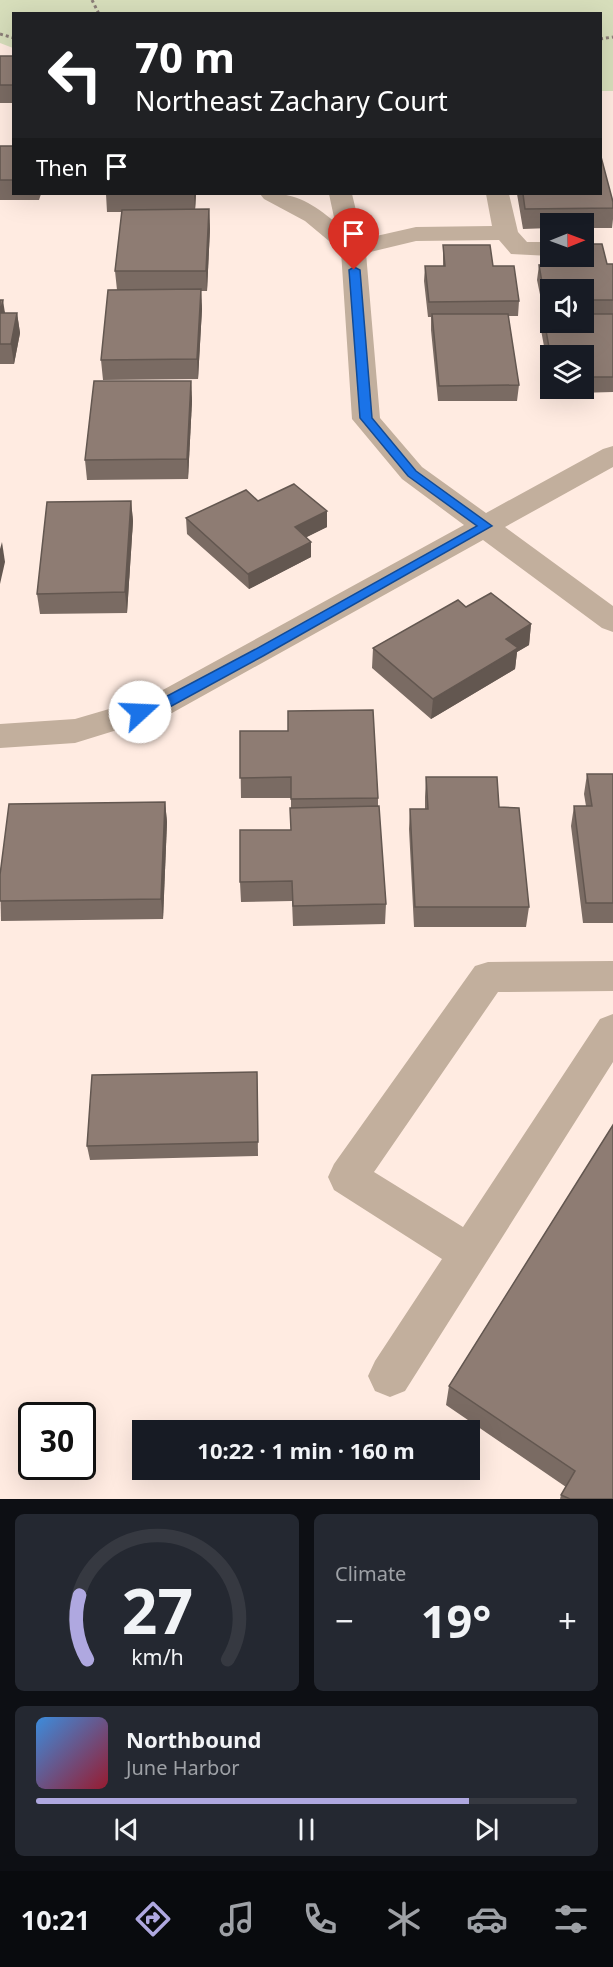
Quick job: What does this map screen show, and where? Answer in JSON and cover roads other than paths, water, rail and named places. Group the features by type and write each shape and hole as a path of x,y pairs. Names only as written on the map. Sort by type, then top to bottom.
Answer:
{"street":[{"path":"274,195 313,216 353,249"},
{"path":"341,195 353,249 366,418 412,473 613,621"},
{"path":"498,195 506,233 520,249 540,249"},
{"path":"353,249 416,234 506,233"},
{"path":"0,735 75,731 161,705 613,455"},
{"path":"468,1253 348,1177 488,977 613,976"},
{"path":"390,1376 613,1030"}]}
